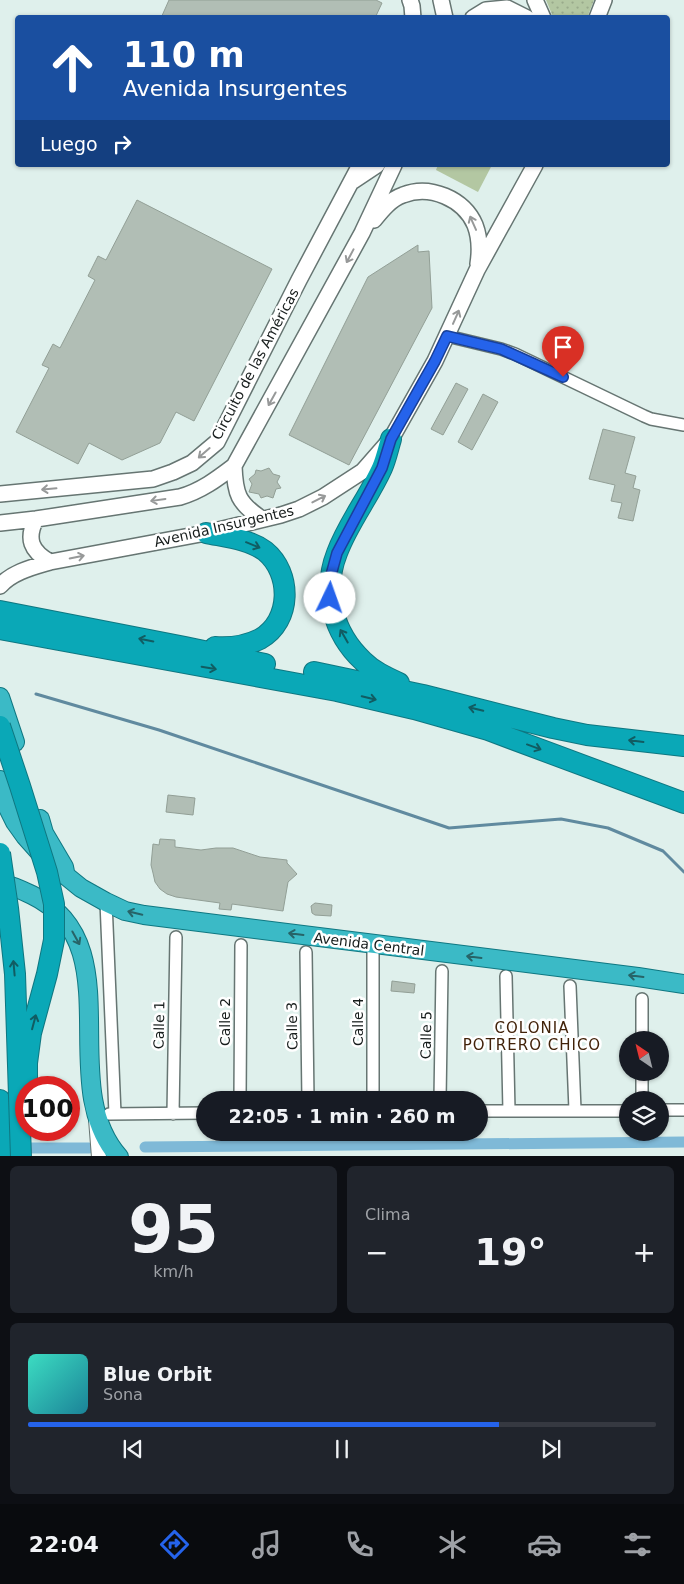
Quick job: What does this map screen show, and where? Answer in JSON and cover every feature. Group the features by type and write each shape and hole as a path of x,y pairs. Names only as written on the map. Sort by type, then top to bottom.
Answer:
{"highway":[{"path":"391,439 382,468 337,553 331,575 330,598 335,619 342,635 363,662 382,675 423,695"},
{"path":"0,629 78,635 185,647 228,648 257,640 277,622 283,610 285,587 283,576 272,558 264,550 247,542 206,533"},
{"path":"0,611 78,635 336,690 414,709 488,730 684,803"},
{"path":"185,647 423,695 587,735 684,746"},
{"name":"Avenida Central","path":"0,697 44,833 64,867 65,875"},
{"path":"0,726 42,855 54,904 54,940 31,1033 27,1076"},
{"name":"Avenida Central","path":"0,780 8,808 15,822 47,863 58,873 65,875 81,888 125,911 144,916 684,984"},
{"path":"0,853 15,974 22,1156"},
{"path":"0,882 25,892 51,906 67,924 79,943 86,972 91,1081 95,1113 102,1131 119,1156"},
{"path":"0,1100 4,1156"},
{"path":"22,1156 24,1141"}],"main road":[{"path":"410,0 413,15"},
{"path":"440,0 444,15"},
{"path":"473,15 479,0"},
{"path":"535,0 542,15"},
{"path":"598,15 604,0"},
{"path":"477,15 486,10 506,8 521,15"},
{"name":"Circuito de las Américas","path":"0,494 153,479 192,463 217,442 299,280 353,182 359,167"},
{"path":"353,182 374,167"},
{"path":"0,523 180,497 194,493 215,481 234,466 362,233 393,167"},
{"path":"521,192 524,167"},
{"name":"Avenida Insurgentes","path":"0,586 30,568 50,562 206,533 299,509 323,498 363,471 391,439 435,361 477,270 534,167"},
{"path":"362,233 386,206 401,195 414,191 438,194 460,206 469,214 476,226 480,252 477,270"},
{"path":"234,466 234,483 238,497 262,519"},
{"path":"36,519 31,529 30,538 32,544 42,557 50,562"}],"street":[{"path":"447,336 508,351 651,419 682,423"},
{"path":"106,902 115,1114"},
{"name":"Calle 1","path":"173,1114 176,937"},
{"name":"Calle 4","path":"373,944 373,1091"},
{"name":"Calle 2","path":"240,1091 241,945"},
{"name":"Calle 3","path":"306,952 308,1091"},
{"name":"Calle 5","path":"440,1091 442,971"},
{"path":"506,976 509,1111"},
{"path":"570,986 575,1110"},
{"path":"642,1000 642,1031"},
{"path":"488,1111 619,1110"},
{"path":"669,1110 684,1110"},
{"path":"98,1156 95,1113 196,1113"}],"green space":[{"path":"546,0 594,0 588,15 552,15"},
{"path":"437,167 491,167 478,192 436,170"}],"building":[{"path":"169,0 376,0 382,3 376,15 162,15"},
{"path":"137,200 272,269 194,421 176,412 160,443 122,460 89,443 78,464 16,432 49,368 42,365 53,344 60,348 95,280 88,276 98,256 106,260"},
{"path":"418,245 418,252 429,251 432,308 349,465 289,435 368,277"},
{"path":"456,383 468,389 443,435 431,429"},
{"path":"483,394 498,402 472,450 458,442"},
{"path":"603,429 635,437 625,473 636,476 633,488 640,490 633,521 618,518 622,503 611,501 615,485 589,479"},
{"path":"269,468 273,474 280,476 277,482 281,488 276,489 273,498 267,496 261,498 259,494 249,492 252,484 249,479 255,474 256,470 261,471"},
{"path":"168,795 195,798 193,815 166,812"},
{"path":"160,839 175,840 175,847 201,850 233,848 260,857 287,860 287,863 297,874 288,882 283,911 232,904 231,910 219,909 220,903 167,894 155,882 151,865 153,844 159,845"},
{"path":"315,903 332,905 331,916 315,915 312,913 311,906"},
{"path":"392,981 415,984 414,993 391,991"}],"waterway":[{"path":"36,694 159,730 449,828 561,819 608,828 663,851 684,872"},
{"path":"145,1147 684,1142"},
{"path":"15,1148 89,1148"}],"district":[{"name":"COLONIA POTRERO CHICO","path":"532,1036"}],"route":[{"path":"330,598 331,575 337,553 382,468 391,439 447,336 501,349 563,377"}]}
